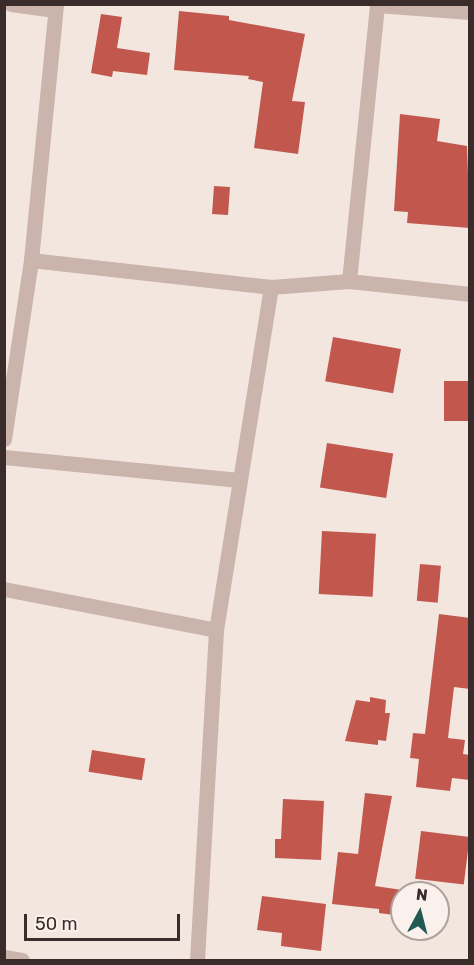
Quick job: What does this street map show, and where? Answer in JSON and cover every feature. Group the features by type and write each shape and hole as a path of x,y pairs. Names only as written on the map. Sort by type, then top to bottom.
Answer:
{"street":[{"path":"4,440 31,260 56,7 11,4"},
{"path":"348,281 377,5 470,12"},
{"path":"31,260 271,287 348,281 470,294"},
{"path":"197,960 216,630 237,480 271,287"},
{"path":"4,457 237,480"},
{"path":"4,589 216,630"},
{"path":"4,957 22,960"}],"building":[{"path":"179,11 229,16 229,20 305,34 292,101 305,102 298,154 254,148 263,82 248,79 249,76 174,70"},
{"path":"101,14 122,17 117,48 150,53 147,75 113,71 112,77 91,73"},
{"path":"400,114 440,119 437,141 467,146 470,228 407,223 408,212 394,211"},
{"path":"214,186 230,187 228,215 212,214"},
{"path":"333,337 401,349 393,393 325,381"},
{"path":"444,381 470,381 470,421 444,421"},
{"path":"327,443 393,453 386,498 320,487"},
{"path":"322,531 376,534 373,597 319,594"},
{"path":"420,564 441,566 438,603 417,601"},
{"path":"439,614 470,618 470,689 454,687 448,738 465,740 463,754 470,755 470,780 452,778 450,791 416,787 419,759 410,758 413,733 425,734"},
{"path":"370,697 386,700 385,713 390,713 386,741 378,740 378,745 345,741 356,700 370,702"},
{"path":"92,750 145,758 142,780 89,772"},
{"path":"365,793 392,796 375,886 390,888 390,914 379,913 379,909 332,904 338,852 358,854"},
{"path":"283,799 324,801 321,860 275,858 275,839 281,839"},
{"path":"421,831 470,837 464,885 450,883 450,881 415,879"},
{"path":"262,896 326,904 321,951 281,946 282,933 257,930"}]}
